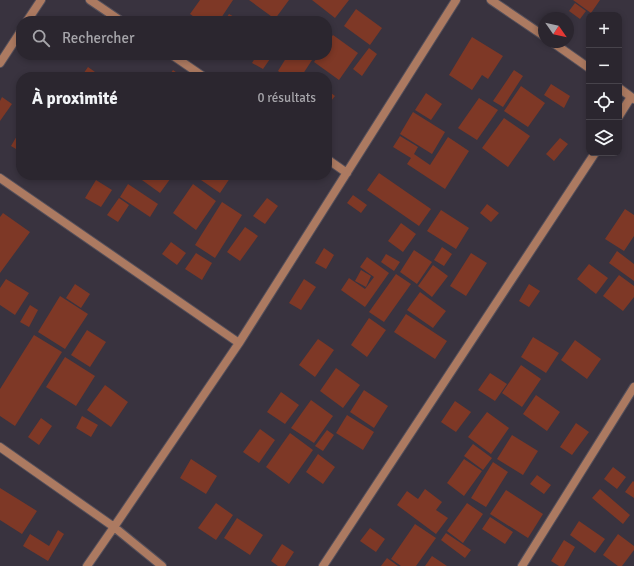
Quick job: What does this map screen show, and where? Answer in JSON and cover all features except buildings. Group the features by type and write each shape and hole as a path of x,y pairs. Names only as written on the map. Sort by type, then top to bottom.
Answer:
{"street":[{"path":"30,16 41,0"},
{"path":"90,0 114,16"},
{"path":"87,566 239,343 456,0"},
{"path":"491,0 538,32"},
{"path":"0,63 16,39"},
{"path":"561,48 586,66"},
{"path":"179,60 197,72"},
{"path":"622,90 633,98 622,112"},
{"path":"323,566 592,156"},
{"path":"332,162 347,173"},
{"path":"0,178 239,343"},
{"path":"522,566 634,387"},
{"path":"0,447 114,527 162,566"}]}
